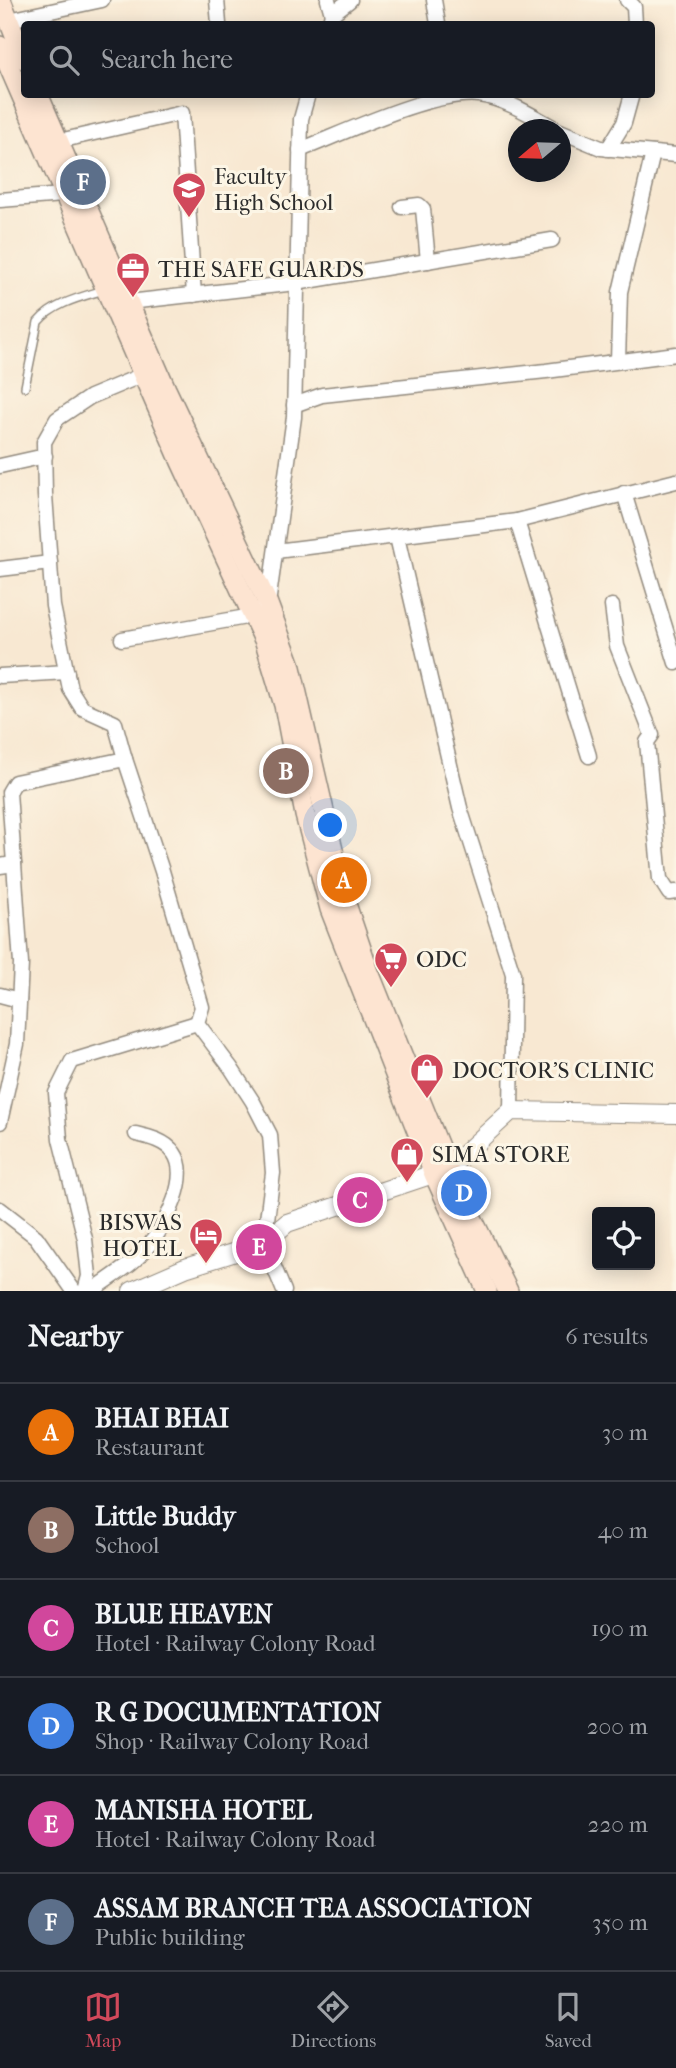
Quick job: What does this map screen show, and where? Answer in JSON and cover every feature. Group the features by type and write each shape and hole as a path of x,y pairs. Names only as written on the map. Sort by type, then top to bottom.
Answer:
{"main road":[{"path":"1,0 21,51"},
{"path":"0,46 8,83 63,195 105,290 150,372 260,610 290,663 344,898 441,1172 487,1291"},
{"path":"40,98 129,302 150,372"},
{"path":"441,1172 508,1291"}],"street":[{"path":"9,20 102,0"},
{"path":"217,0 219,21"},
{"path":"330,13 350,0"},
{"path":"433,0 437,21"},
{"path":"627,0 634,7 635,21"},
{"path":"122,639 260,610 276,551 294,405 301,118 307,98"},
{"path":"300,150 437,98"},
{"path":"489,98 539,119"},
{"path":"608,149 624,122 631,98"},
{"path":"59,141 182,113 194,295"},
{"path":"571,135 601,148 676,155"},
{"path":"618,362 620,292 653,153"},
{"path":"0,200 63,195"},
{"path":"402,207 419,205 423,209 428,261"},
{"path":"129,302 296,283 552,240"},
{"path":"294,405 322,395 676,354"},
{"path":"150,372 90,397 58,419 44,442 50,563 54,606 70,689 82,708 115,723 202,1007 197,1023"},
{"path":"0,466 44,456"},
{"path":"276,551 517,521 676,481"},
{"path":"624,493 676,663"},
{"path":"517,521 589,756"},
{"path":"397,537 460,808 513,974 511,1111"},
{"path":"0,569 50,563"},
{"path":"612,606 617,646 652,735 647,742 660,879 669,894 676,892"},
{"path":"0,676 67,672"},
{"path":"0,1122 17,1044 21,964 7,865 9,792 15,782 125,759"},
{"path":"0,995 19,1000"},
{"path":"197,1023 232,1068 270,1135 273,1173 264,1243 284,1291"},
{"path":"85,1291 89,1276 85,1239 60,1139 56,1093 72,1061 197,1023"},
{"path":"132,1291 185,1268 264,1243 287,1223 441,1172 511,1111 676,1114"},
{"path":"92,1291 126,1267 150,1245 175,1200 180,1175 175,1154 156,1139 136,1134"},
{"path":"0,1209 36,1237 74,1291"}],"lane":[{"path":"25,387 38,323 44,315 64,303 105,290"}],"place":[{"name":"ASSAM BRANCH TEA ASSOCIATION","path":"83,182"},
{"name":"Faculty High School","path":"189,219"},
{"name":"THE SAFE GUARDS","path":"133,299"},
{"name":"Little Buddy","path":"286,771"},
{"name":"BHAI BHAI","path":"344,880"},
{"name":"ODC","path":"391,989"},
{"name":"DOCTOR'S CLINIC","path":"427,1100"},
{"name":"SIMA STORE","path":"407,1184"},
{"name":"R G DOCUMENTATION","path":"464,1193"},
{"name":"BLUE HEAVEN","path":"360,1200"},
{"name":"MANISHA HOTEL","path":"259,1247"},
{"name":"BISWAS HOTEL","path":"206,1265"}]}
